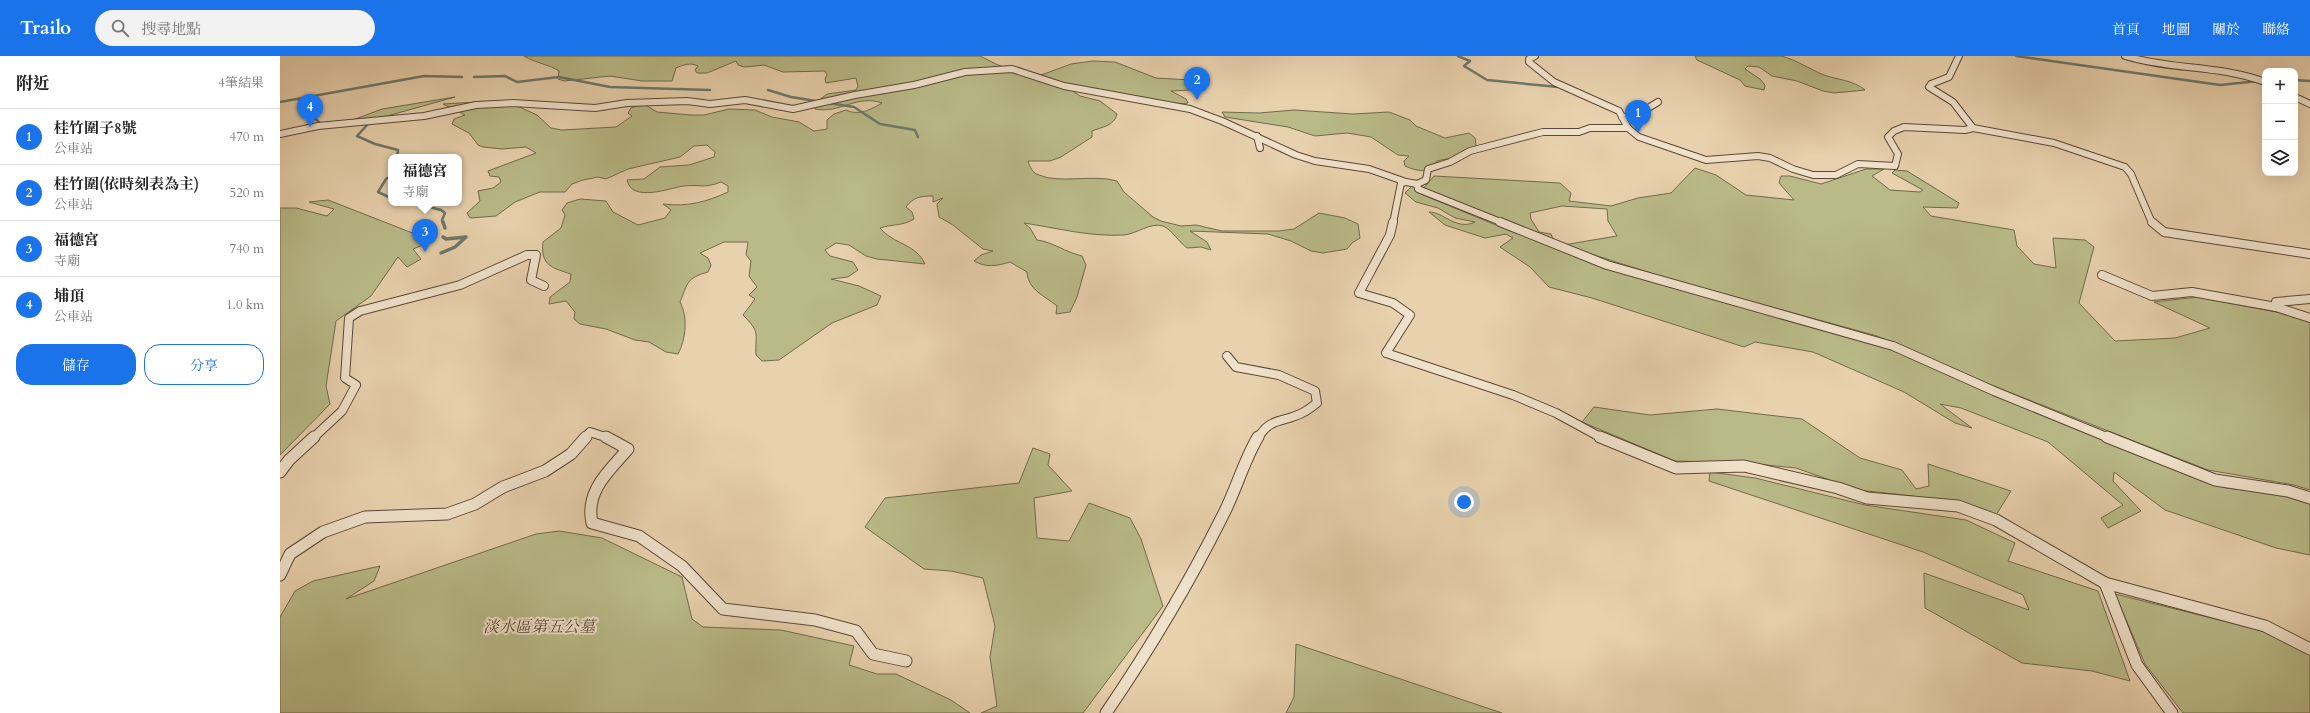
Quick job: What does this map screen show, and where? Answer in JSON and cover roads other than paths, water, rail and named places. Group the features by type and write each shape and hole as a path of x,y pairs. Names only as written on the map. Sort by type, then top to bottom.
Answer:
{"street":[{"path":"1535,56 1529,59 1529,62 1554,82 1619,111 1628,128 1639,138 1699,158 1720,160 1758,156 1770,158 1805,174 1830,176 1858,164 1895,166 1899,160 1900,154 1888,137 1895,131 1926,126 1961,132 1973,128"},
{"path":"1959,56 1949,77 1928,87 1953,102 1973,128 1986,132 2054,143 2125,167 2131,174 2152,223 2164,232 2310,254"},
{"path":"2125,56 2156,64 2248,74 2262,81"},
{"path":"280,134 318,126 424,116 476,105 513,103 595,108 627,103 687,101 710,104 745,100 793,109 855,95 914,85 965,72 991,69 1012,69 1064,86 1190,109 1257,136 1296,155 1315,161 1369,170 1417,184 1426,180 1428,170 1485,148 1543,132 1579,132 1590,128 1628,128"},
{"path":"2298,98 2310,104"},
{"path":"1622,117 1635,116 1658,102"},
{"path":"1257,136 1260,148"},
{"path":"1406,182 1400,184 1396,212 1390,235 1359,293 1402,306 1410,315 1386,353 1513,395 1556,413 1609,441 1676,468 1744,466 1838,488 1867,498 1958,506 1996,520 2105,583 2265,626 2310,649"},
{"path":"1417,184 1418,189 1607,266 1893,346 1994,391 2215,480 2288,491 2310,498"},
{"path":"280,472 298,448 341,415 352,399 356,385 346,378 349,318 360,312 460,285 527,255 536,255 531,280 544,286"},
{"path":"2102,275 2118,284 2152,296 2192,292 2276,307 2310,318"},
{"path":"2276,307 2276,302 2310,299"},
{"path":"1106,713 1154,642 1223,516 1250,450 1263,429 1274,421 1303,413 1317,403 1315,391 1279,375 1236,367 1227,356"},
{"path":"280,575 290,554 323,532 365,517 448,514 475,504 503,487 545,471 571,454 590,432 605,436 628,449 591,494 589,514 592,523 639,536 682,566 722,609 815,620 856,631 873,654 906,661"},
{"path":"2105,583 2137,665 2171,709 2172,713"}],"waterway":[{"path":"1458,56 1470,61 1464,66 1487,80 1558,87"},
{"path":"2016,56 2220,85 2258,81"},
{"path":"280,102 424,76 462,77"},
{"path":"474,77 505,76 517,82 559,77 610,87 710,90"},
{"path":"2298,80 2310,81"},
{"path":"768,90 791,97 816,101"},
{"path":"299,100 318,105 311,115 319,122 319,125"},
{"path":"828,103 854,107 880,124 915,130 918,137"},
{"path":"368,124 357,136 375,144 398,150 397,154"},
{"path":"388,178 378,192 388,197"},
{"path":"426,206 441,210 445,213 442,220 443,223"},
{"path":"443,222 445,228"},
{"path":"441,253 455,247 466,237 446,239 443,237"}],"place":[{"name":"桂竹圍(依時刻表為主)","path":"1197,100"},
{"name":"埔頂","path":"310,127"},
{"name":"桂竹圍子8號","path":"1638,133"},
{"name":"福德宮","path":"425,252"}],"park label":[{"name":"淡水區第五公墓","path":"539,626"}]}
